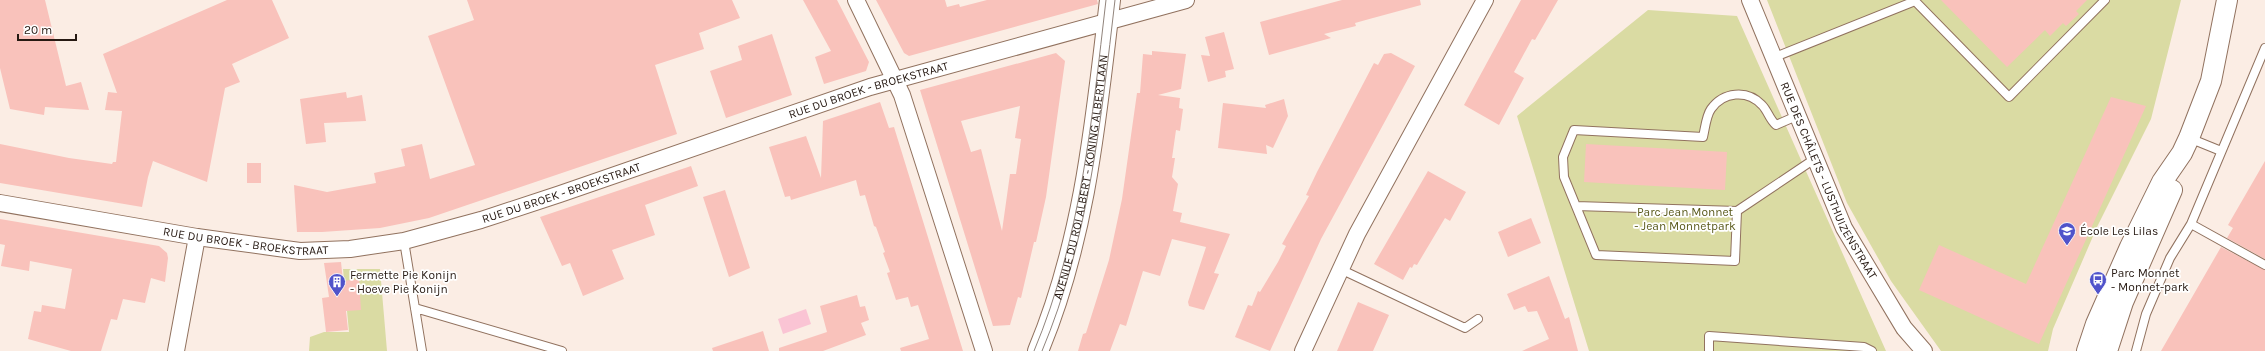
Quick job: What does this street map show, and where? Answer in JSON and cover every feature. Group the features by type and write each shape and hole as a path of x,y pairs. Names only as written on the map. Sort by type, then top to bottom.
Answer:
{"street":[{"path":"856,0 896,80 984,351"},
{"name":"AVENUE DU ROI ALBERT - KONING ALBERTLAAN","path":"1038,351 1069,262 1084,200 1092,153 1110,0"},
{"name":"RUE DU BROEK - BROEKSTRAAT","path":"0,203 196,237 300,251 350,249 404,241 481,220 896,80 1186,0"},
{"path":"1303,351 1340,269 1485,0"},
{"name":"RUE DES CHÂLETS - LUSTHUIZENSTRAAT","path":"1750,0 1799,115 1844,228 1904,328 1924,351"},
{"path":"2107,351 2123,302 2172,187 2185,146 2211,81 2227,0"},
{"path":"2087,351 2096,324 2130,247 2162,182 2185,146"},
{"path":"176,351 196,237"}],"lane":[{"path":"1775,57 1915,0 2009,97 2106,0"},
{"path":"2136,351 2146,314 2170,258 2191,224 2265,48"},
{"path":"1737,211 1735,261 1596,254 1564,177 1563,157 1574,130 1703,136 1710,110 1723,97 1741,94 1763,106 1769,118 1776,126 1799,115"},
{"path":"2185,146 2222,151"},
{"path":"1576,206 1737,211 1816,158"},
{"path":"2191,224 2265,265"},
{"path":"404,241 422,351"},
{"path":"1340,269 1466,328 1478,318"},
{"path":"415,308 562,351"},
{"path":"1709,351 1709,336 1864,347 1872,351"}],"green space":[{"path":"1767,0 2181,0 2151,119 2097,227 2053,329 2048,351 1941,351 1891,281 1847,203"},
{"name":"Parc Jean Monnet - Jean Monnetpark","path":"1648,10 1737,16 1886,351 1589,351 1517,116"},
{"path":"343,269 380,269 387,351 309,351 310,337 324,332 349,332"}],"shaded area":[{"path":"806,309 811,324 783,334 778,319"}],"building":[{"path":"0,0 45,0 66,86 81,82 89,110 45,107 44,115 10,109 0,68"},
{"path":"227,0 272,0 289,38 232,64 240,82 225,88 207,182 153,161 142,207 0,183 0,144 69,158 112,164 113,162 116,162 122,111 105,110 108,92 117,93 103,54"},
{"path":"467,0 732,0 740,18 699,33 704,49 655,65 677,134 429,218 380,228 322,232 297,232 294,185 327,192 376,183 374,173 405,166 401,149 422,144 430,179 475,165 428,36 474,20"},
{"path":"803,0 837,0 869,62 866,71 824,84 815,57 831,51"},
{"path":"876,0 945,0 947,7 959,4 960,7 987,0 1097,0 1098,4 909,56 904,53"},
{"path":"1342,0 1420,0 1421,5 1355,23 1356,26 1324,34 1331,38 1269,55 1260,22"},
{"path":"1521,0 1558,0 1535,40 1532,39 1514,72 1524,78 1499,125 1464,105"},
{"path":"1941,0 2087,0 2076,11 2079,14 2066,26 2063,23 2050,36 2045,30 2007,67"},
{"path":"1224,32 1234,69 1225,71 1226,77 1208,82 1201,55 1210,56 1205,37"},
{"path":"772,34 792,95 726,118 710,71 742,60 738,46"},
{"path":"1152,51 1186,54 1181,89 1158,95 1180,98 1179,108 1183,109 1180,131 1176,130 1172,158 1175,158 1172,177 1178,184 1173,211 1182,213 1180,222 1230,234 1214,273 1219,274 1204,310 1189,306 1188,302 1206,247 1172,239 1160,276 1143,271 1126,326 1120,324 1110,351 1078,351 1083,334 1086,333 1109,260 1122,199 1137,93 1140,93 1143,54 1152,55"},
{"path":"1056,53 1065,61 1046,197 1021,298 1018,297 1010,325 993,326 920,90","holes":["1020,106 1015,138 1021,139 1016,174 1010,174 1002,231 981,149 971,152 961,121"]},
{"path":"1391,53 1415,66 1321,239 1270,351 1235,337 1248,305 1252,306 1258,291 1260,292 1278,262 1286,246 1282,244 1309,196 1306,195 1317,172 1374,63 1378,65 1384,54"},
{"path":"346,92 347,98 362,95 366,121 324,123 326,142 306,144 300,99"},
{"path":"2111,97 2146,106 2039,344 1919,290 1939,245 2026,284"},
{"path":"1284,99 1288,116 1273,148 1266,145 1267,154 1218,148 1223,103 1266,108 1265,105"},
{"path":"880,102 889,128 894,127 963,351 901,351 900,348 929,339 918,305 911,307 908,297 896,300 887,273 890,272 883,253 885,252 876,227 874,226 865,195 860,196 856,180 791,200 790,196 785,197 769,147 806,136 821,178 823,121"},
{"path":"1586,144 1727,152 1725,190 1584,182"},
{"path":"2265,161 2265,259 2227,238 2233,228 2228,225"},
{"path":"247,163 261,163 261,183 247,183"},
{"path":"691,166 698,186 645,205 655,235 612,250 624,279 583,296 570,263 562,266 540,217"},
{"path":"1428,171 1466,192 1450,221 1445,218 1417,265 1414,264 1412,268 1410,267 1403,280 1374,264"},
{"path":"725,190 750,268 729,277 703,197"},
{"path":"1531,218 1541,243 1508,257 1498,232"},
{"path":"0,219 159,246 167,253 168,258 165,282 151,278 145,303 123,299 117,320 111,319 101,351 71,351 28,339 34,311 41,312 42,305 65,309 72,269 30,261 29,271 1,266 5,245 0,244"},
{"path":"2221,247 2265,270 2265,351 2161,351"},
{"path":"341,262 343,281 359,279 361,310 346,311 348,330 326,332 322,298 329,297 324,263"},
{"path":"1549,276 1565,319 1569,317 1578,351 1522,351 1549,339 1537,311 1528,312 1525,306 1514,310 1507,294"},
{"path":"857,295 860,307 865,306 869,320 861,323 866,335 823,351 779,351 779,348 827,332 820,306"},
{"path":"1358,302 1389,315 1373,351 1337,351"},
{"path":"763,331 769,351 713,351 712,348"}],"tram line":[{"path":"1034,351 1050,309 1074,222 1089,134 1106,0"},
{"path":"1042,351 1058,309 1082,222 1098,134 1115,0"}],"place":[{"name":"École Les Lilas","path":"2067,246"},
{"name":"Parc Monnet - Monnet-park","path":"2098,295"},
{"name":"Fermette Pie Konijn - Hoeve Pie Konijn","path":"337,297"}]}
